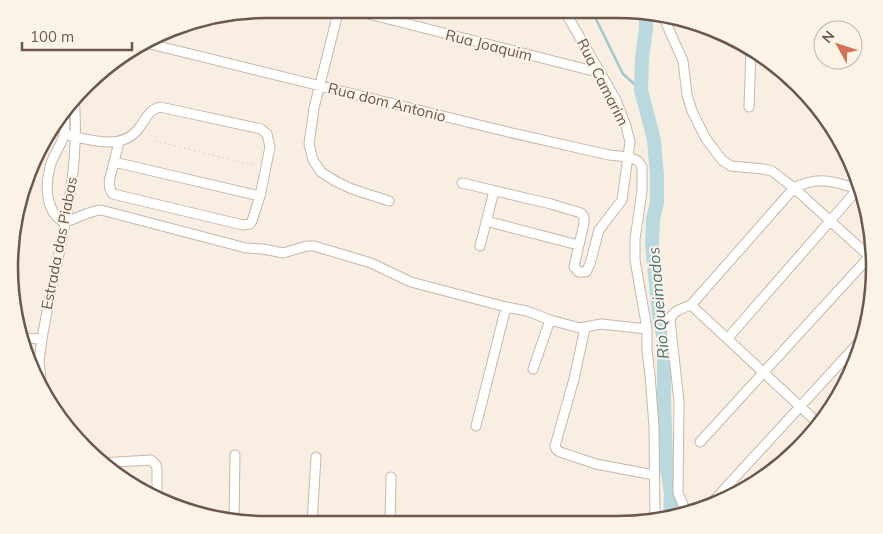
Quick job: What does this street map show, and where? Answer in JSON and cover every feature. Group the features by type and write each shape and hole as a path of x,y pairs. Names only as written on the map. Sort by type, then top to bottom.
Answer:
{"street":[{"path":"337,18 319,84 309,144 313,160 321,172 337,182 389,201"},
{"name":"Rua Joaquim","path":"384,18 601,73"},
{"name":"Rua Camarim","path":"569,18 616,100 630,142 622,200 599,230 590,264 586,272 582,273 575,270 574,267 578,245"},
{"path":"666,22 683,61 687,95 692,111 706,139 722,160 731,166 772,171 794,188 865,251"},
{"name":"Rua dom Antonio","path":"155,44 508,132 600,153 629,157"},
{"path":"750,107 751,57"},
{"path":"64,134 111,143 119,142 134,134 151,110 160,107 261,129 267,134 270,140 270,147 260,196 252,221 244,225 113,194 109,183 119,142"},
{"name":"Estrada das Piabas","path":"39,368 42,339 71,188 77,137 75,108"},
{"path":"64,122 64,134 50,167 47,189 51,209 64,222 101,210 246,248 283,253 307,246 314,246 371,263 411,282 527,311 550,320 585,328 594,324 601,324 647,328"},
{"path":"629,157 638,161 642,167 642,191 635,240 635,260 647,328 647,350 654,427 655,513"},
{"path":"114,162 260,196"},
{"path":"684,507 678,493 680,409 670,317 674,312 691,305 794,188 806,182 824,180 842,183 852,188"},
{"path":"462,183 578,212 584,217 578,245 486,221"},
{"path":"480,246 494,191"},
{"path":"728,338 854,193"},
{"path":"700,442 866,261"},
{"path":"691,305 814,419"},
{"path":"476,426 506,307"},
{"path":"533,369 550,320"},
{"path":"585,328 556,450 596,464 654,475"},
{"path":"28,338 42,339"},
{"path":"719,494 850,352"},
{"path":"234,514 235,455"},
{"path":"312,516 316,457"},
{"path":"112,462 151,460 157,469 157,491"},
{"path":"390,516 391,477"}],"path":[{"path":"155,142 266,168"}],"waterway":[{"path":"595,18 623,74 641,90"},
{"name":"Rio Queimados","path":"646,20 641,90 654,140 657,176 657,203 653,219 652,244 659,316 664,339 666,462 671,493 670,511"}]}
